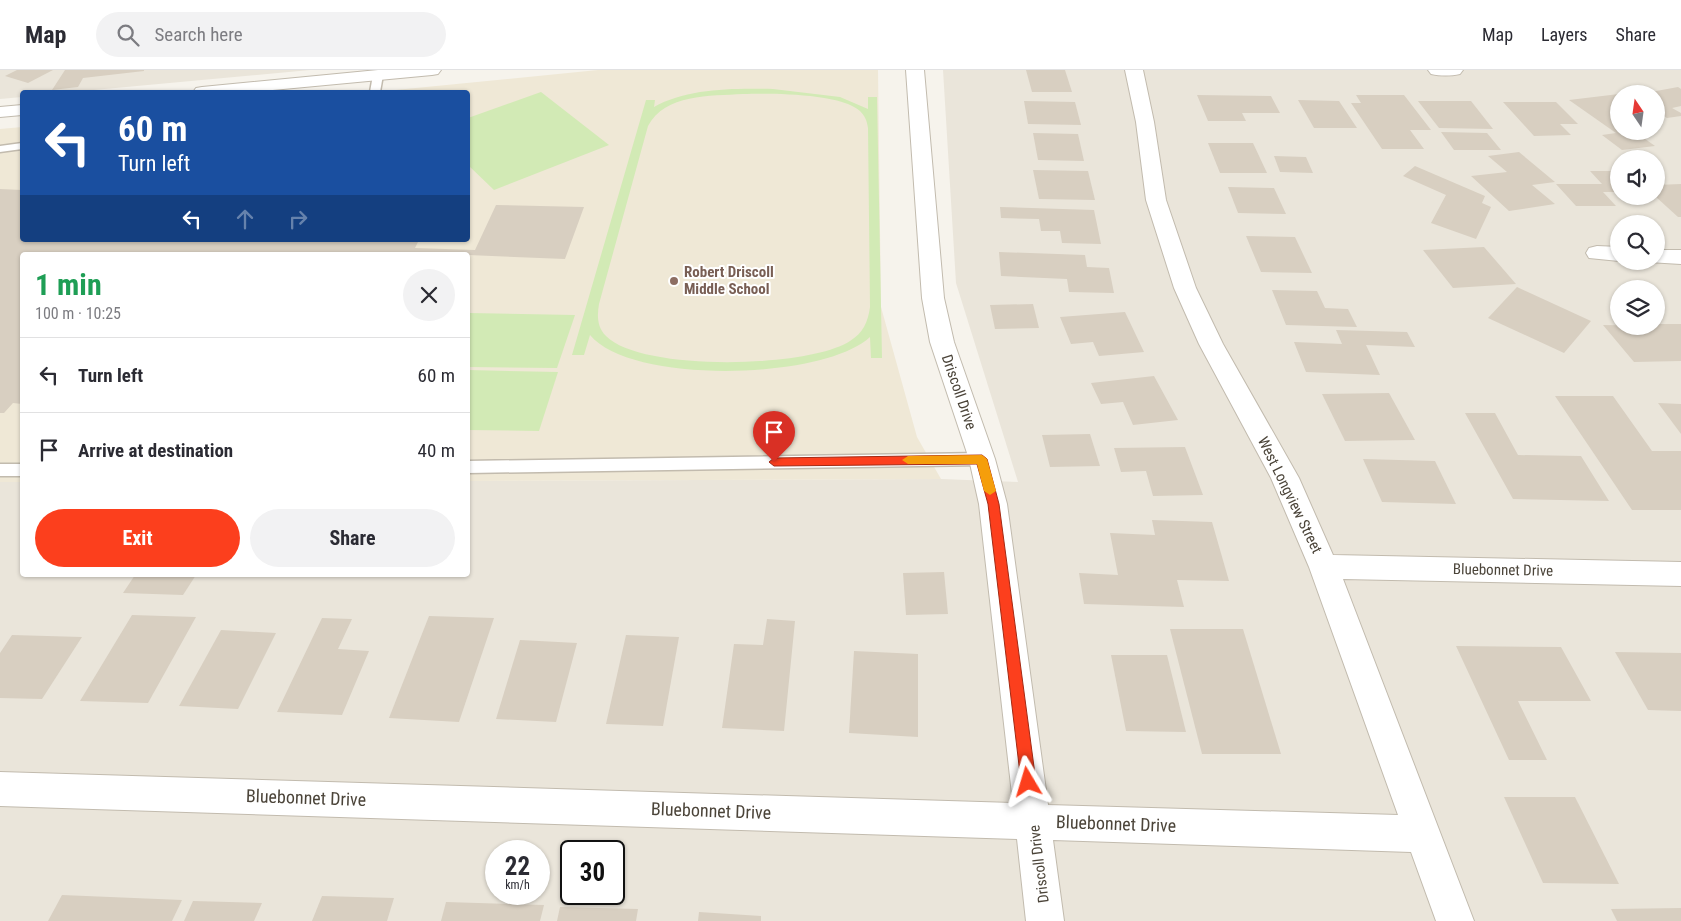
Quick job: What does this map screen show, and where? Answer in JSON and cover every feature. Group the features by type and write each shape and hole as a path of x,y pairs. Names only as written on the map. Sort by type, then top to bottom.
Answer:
{"street":[{"path":"233,90 245,70"},
{"path":"233,90 376,84 432,70"},
{"name":"Driscoll Drive","path":"915,70 933,298 942,342 982,459 993,504 1045,921"},
{"name":"West Longview Street","path":"1134,70 1145,122 1156,200 1185,288 1211,344 1286,478 1324,567 1455,921"},
{"path":"1437,70 1454,70"},
{"path":"0,113 20,110"},
{"path":"1597,253 1610,254"},
{"path":"1665,257 1681,257"},
{"name":"Bluebonnet Drive","path":"1324,567 1681,574"},
{"name":"Bluebonnet Drive","path":"0,789 1422,834"}],"lane":[{"path":"0,149 20,146"},
{"path":"470,467 982,459"},
{"path":"0,470 20,470"}],"shaded area":[{"path":"0,70 310,70 94,90 20,90 20,97 0,99"},
{"name":"Robert Driscoll Middle School","path":"598,70 878,70 881,307 917,437 941,479 470,481 470,252 20,252 20,482 0,482 0,129 20,127 20,242 470,242 470,90 395,90"},
{"path":"943,70 1681,70 1681,921 0,921 0,482 20,482 20,577 470,577 470,481 941,479 1018,482 956,283"}],"green space":[{"path":"727,89 773,89 840,97 868,109 868,97 877,97 882,358 871,358 870,337 846,351 813,362 772,368 728,371 684,369 645,362 612,351 590,335 584,355 572,355 646,100 655,100 654,107 681,96 696,93","holes":["755,94 821,97 851,105 860,111 866,119 868,128 870,307 864,327 850,341 829,350 800,357 764,361 688,361 653,356 625,348 603,333 598,321 598,308 648,126 665,108 677,102 717,95"]},
{"path":"541,92 609,145 494,190 470,167 470,117"},
{"path":"470,313 575,315 557,368 470,367"},
{"path":"470,370 558,372 539,431 470,430"}],"building":[{"path":"17,70 53,70 28,83 5,76"},
{"path":"65,70 144,71 83,78 78,87 52,90"},
{"path":"1026,70 1065,70 1072,92 1032,92"},
{"path":"1678,87 1681,89 1681,106 1672,108 1681,113 1681,116 1665,117 1665,89"},
{"path":"1197,95 1271,96 1280,113 1242,113 1246,121 1208,121"},
{"path":"1356,95 1404,95 1431,130 1410,130 1424,149 1382,149 1351,103 1361,103"},
{"path":"1610,95 1610,129 1569,100"},
{"path":"1298,100 1339,101 1357,128 1314,128"},
{"path":"1024,101 1075,102 1081,125 1028,124"},
{"path":"1418,101 1471,101 1493,129 1439,128"},
{"path":"1503,102 1556,102 1578,124 1560,124 1571,135 1534,136"},
{"path":"1441,132 1487,133 1501,150 1454,150"},
{"path":"1033,133 1078,134 1084,161 1038,160"},
{"path":"1610,134 1610,140 1647,140 1655,146 1622,150 1602,135"},
{"path":"1208,143 1253,143 1267,173 1220,173"},
{"path":"1519,152 1555,182 1532,185 1555,204 1509,211 1471,176 1507,172 1488,156"},
{"path":"1274,156 1306,157 1313,173 1280,172"},
{"path":"1415,166 1485,196 1482,203 1491,207 1476,239 1431,223 1446,195 1403,176"},
{"path":"1033,170 1088,171 1095,200 1039,199"},
{"path":"1590,171 1610,171 1610,192 1603,192 1610,200 1610,205 1616,206 1576,206 1556,184 1602,184"},
{"path":"1681,184 1681,217 1678,217 1665,205 1665,185"},
{"path":"1228,187 1274,188 1286,214 1238,213"},
{"path":"0,189 20,190 20,242 418,242 415,248 475,250 496,205 584,207 565,259 470,255 470,252 20,252 20,404 13,403 4,413 0,413"},
{"path":"1000,207 1094,210 1101,244 1062,243 1060,231 1041,231 1039,219 1001,218"},
{"path":"1246,236 1295,237 1312,273 1261,272"},
{"path":"1484,247 1516,284 1453,288 1423,250"},
{"path":"999,252 1085,255 1087,267 1109,268 1114,293 1069,292 1067,279 1001,276"},
{"path":"1517,287 1591,321 1564,353 1488,318"},
{"path":"1272,290 1317,291 1325,308 1348,309 1357,327 1286,325"},
{"path":"1033,304 1039,328 995,329 990,305"},
{"path":"1125,312 1144,352 1099,356 1093,342 1071,344 1060,317"},
{"path":"1665,324 1681,324 1681,361 1634,362 1611,335 1665,335"},
{"path":"1603,325 1610,325 1610,333"},
{"path":"1336,330 1407,332 1415,347 1366,345 1380,375 1306,372 1294,342 1342,344"},
{"path":"1154,376 1178,420 1133,425 1123,402 1101,404 1091,383"},
{"path":"1389,393 1415,440 1345,441 1322,394"},
{"path":"1555,396 1613,396 1652,451 1681,451 1681,510 1632,510"},
{"path":"1658,403 1681,404 1681,434"},
{"path":"1465,413 1495,413 1518,455 1581,456 1609,501 1513,499"},
{"path":"1090,434 1100,466 1050,467 1042,435"},
{"path":"1185,447 1203,495 1153,496 1146,471 1121,472 1114,448"},
{"path":"1363,459 1435,461 1456,504 1382,502"},
{"path":"1152,520 1212,522 1229,581 1177,580 1184,607 1084,604 1079,573 1118,575 1110,533 1155,535"},
{"path":"944,572 948,614 906,615 903,573"},
{"path":"134,577 195,577 183,595 123,593"},
{"path":"132,615 196,617 148,703 80,701"},
{"path":"429,616 494,618 459,722 389,718"},
{"path":"322,618 352,619 338,649 369,651 342,715 277,712"},
{"path":"767,619 795,621 784,731 722,728 734,644 763,645"},
{"path":"1170,629 1243,629 1281,754 1202,754"},
{"path":"221,630 276,633 238,709 179,706"},
{"path":"12,635 82,637 42,699 0,698 0,653"},
{"path":"626,635 679,637 663,726 606,724"},
{"path":"520,640 577,643 556,722 496,719"},
{"path":"1456,646 1561,647 1591,701 1518,701 1547,760 1509,760"},
{"path":"854,651 918,654 918,737 849,733"},
{"path":"1615,652 1681,653 1681,711 1648,710"},
{"path":"1111,655 1167,655 1186,732 1126,731"},
{"path":"1504,797 1575,797 1619,884 1543,883"},
{"path":"62,895 182,900 172,921 48,921"},
{"path":"322,896 394,898 387,921 312,921"},
{"path":"193,901 262,903 254,921 184,921"},
{"path":"446,902 485,903 485,905 544,905 540,921 441,921"},
{"path":"560,907 638,909 636,921 557,921"},
{"path":"1681,908 1681,921 1617,921 1611,909"},
{"path":"699,912 761,916 761,921 698,921"}],"slow traffic":[{"path":"908,460 982,459 990,491"}],"place":[{"name":"Robert Driscoll Middle School","path":"674,281"}],"route":[{"path":"774,462 982,459 993,504 1028,782"}]}
